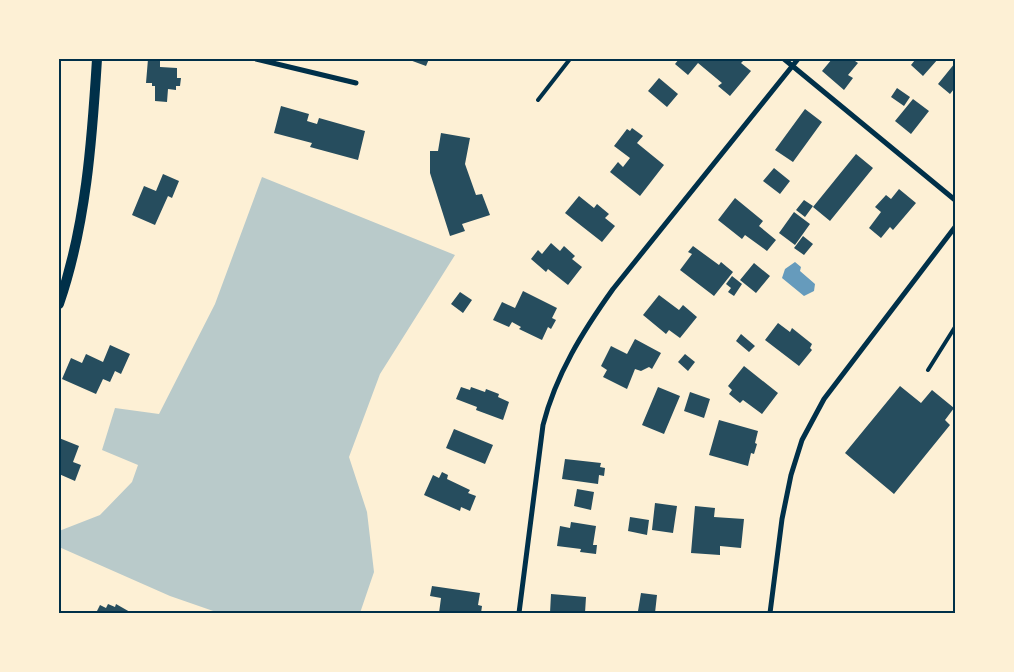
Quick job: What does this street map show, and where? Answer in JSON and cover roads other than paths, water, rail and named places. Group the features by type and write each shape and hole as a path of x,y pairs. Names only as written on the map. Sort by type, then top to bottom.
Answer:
{"main road":[{"path":"59,304 61,288 80,224 90,147 97,59"}],"street":[{"path":"256,59 356,83"},
{"path":"784,59 955,200"},
{"path":"520,613 543,425 549,402 570,355 587,326 613,289 798,59"},
{"path":"770,613 782,519 791,475 802,440 824,398 955,227"}],"lane":[{"path":"538,100 570,59"},
{"path":"928,370 955,327"}],"water":[{"path":"795,262 801,267 800,271 815,284 814,291 804,296 782,278 785,269"}]}
